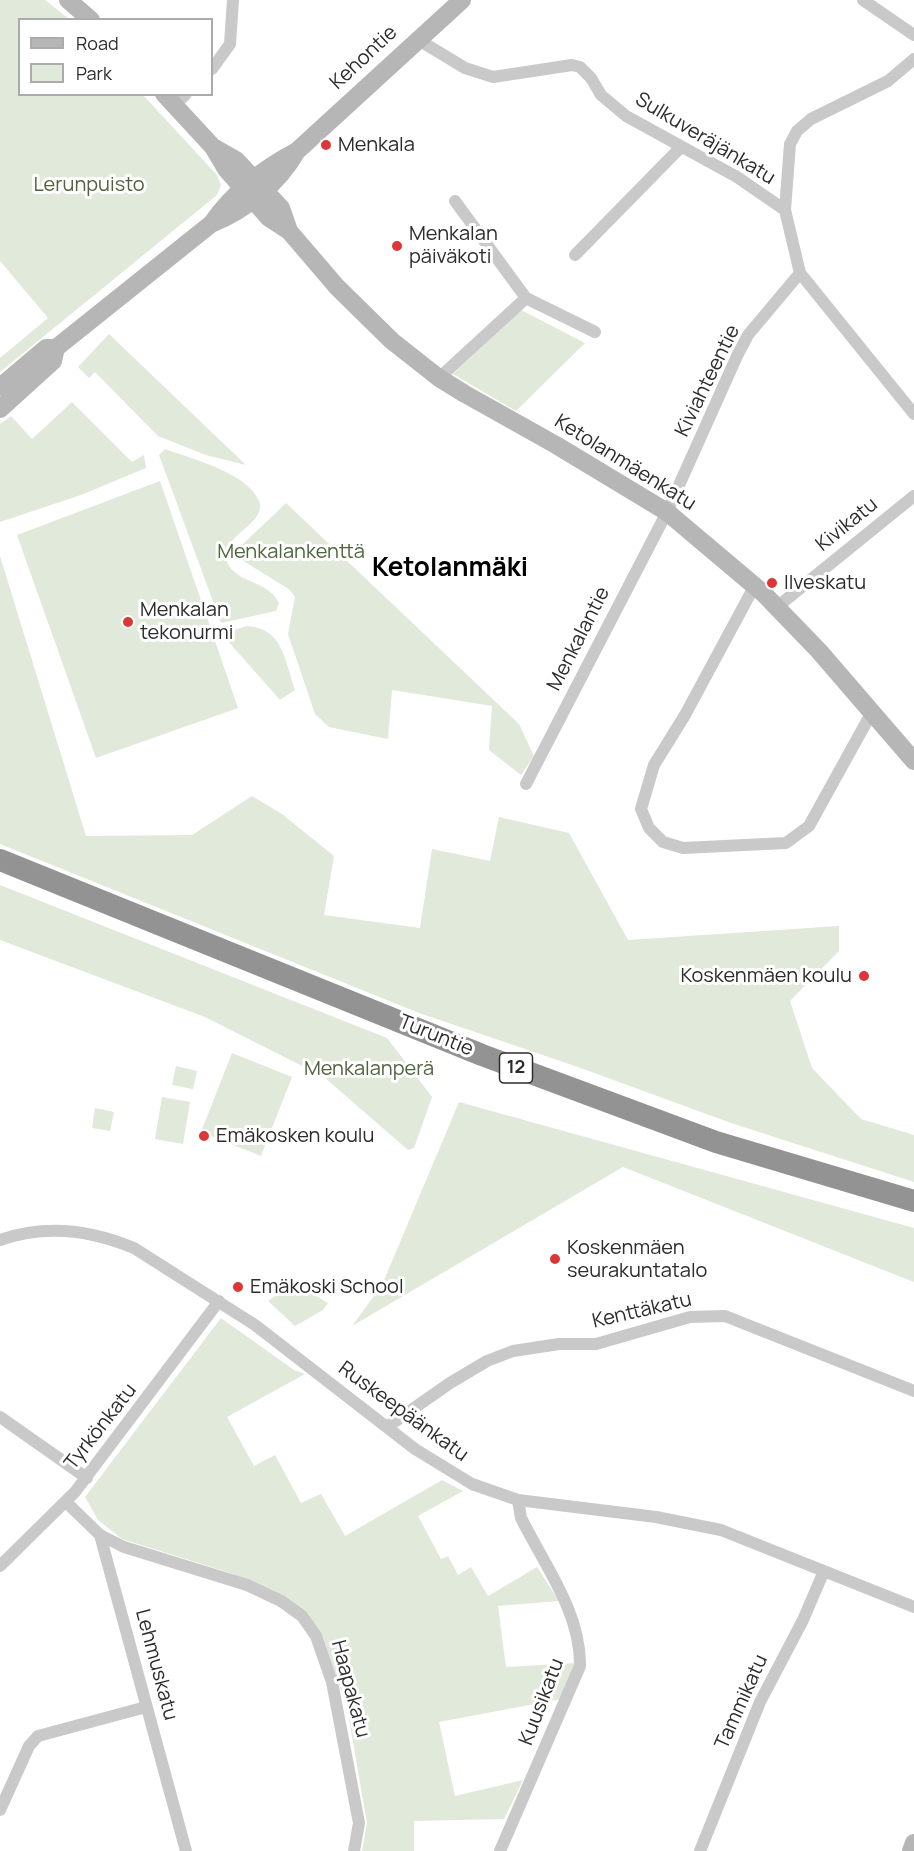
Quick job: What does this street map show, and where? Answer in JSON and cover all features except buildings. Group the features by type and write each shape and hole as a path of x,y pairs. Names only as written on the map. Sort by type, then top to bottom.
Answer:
{"highway":[{"path":"0,853 30,871"},
{"name":"Turuntie","path":"0,860 493,1059 716,1142 914,1201"}],"main road":[{"path":"68,0 89,18"},
{"name":"Kehontie","path":"0,409 53,361 56,348 211,224 236,213 254,189 284,174 297,151 462,0"},
{"name":"Ketolanmäenkatu","path":"175,98 213,147 236,160 254,189 281,208 289,231 354,305 392,341 439,378 667,512 756,585 777,606 914,762"},
{"name":"Kehontie","path":"0,387 46,348 56,348"},
{"path":"911,1851 914,1844"}],"street":[{"path":"213,68 230,44 233,0"},
{"path":"863,0 914,35"},
{"name":"Sulkuveräjänkatu","path":"417,39 465,68 493,76 572,65 580,67 591,78 602,95 626,116 680,148 737,177 785,210"},
{"path":"914,59 888,81 811,119 797,131 790,144 785,210 800,273 914,414"},
{"path":"574,255 680,148"},
{"path":"455,201 526,298 595,332"},
{"name":"Kiviahteentie","path":"667,512 748,335 800,273"},
{"path":"439,378 526,298"},
{"name":"Kivikatu","path":"777,606 914,496"},
{"name":"Menkalantie","path":"526,784 667,512"},
{"path":"756,585 685,715 654,765 641,809 649,828 663,842 683,848 786,843 809,826 872,712"},
{"name":"Ruskeepäänkatu","path":"0,1240 19,1233 76,1231 94,1234 134,1248 219,1301 283,1346 444,1469 472,1484 518,1500 656,1517 721,1530 914,1607"},
{"name":"Tyrkönkatu","path":"0,1566 66,1502 87,1478 219,1301"},
{"name":"Kenttäkatu","path":"387,1427 450,1383 487,1361 513,1351 559,1344 596,1344 690,1317 725,1316 914,1391"},
{"path":"0,1417 87,1478"},
{"name":"Kuusikatu","path":"500,1851 580,1666 580,1648 575,1624 521,1518 518,1500"},
{"path":"66,1502 100,1535"},
{"name":"Lehmuskatu","path":"100,1535 186,1851"},
{"name":"Haapakatu","path":"100,1535 124,1547 247,1586 281,1600 302,1616 316,1636 332,1682 359,1823 354,1851"},
{"name":"Tammikatu","path":"700,1851 760,1702 803,1620 824,1571"},
{"path":"0,1810 29,1746 38,1736 146,1707"}],"green space":[{"name":"Lerunpuisto","path":"0,0 45,0 68,18 18,18 18,96 144,96 217,175 221,185 217,195 0,372 0,358 48,318 0,261"},
{"path":"521,310 585,343 516,411 453,374"},
{"path":"109,334 246,465 206,455 158,436 95,372 89,378 78,367"},
{"path":"72,402 132,462 144,455 146,468 81,495 0,522 0,424 11,416 32,439"},
{"path":"165,449 218,468 243,482 253,491 259,501 260,509 257,517 229,545 226,553 227,562 237,574 274,595 279,603 276,611 221,623 159,455"},
{"name":"Menkalan tekonurmi","path":"160,481 238,708 96,758 17,535"},
{"name":"Menkalankenttä","path":"286,503 519,724 534,756 521,775 489,750 492,706 392,690 388,739 329,727 315,714 288,634 295,597 290,590 242,560 243,544"},
{"path":"0,556 86,836 192,835 252,796 282,814 334,856 324,915 420,928 432,849 490,861 499,817 569,833 628,940 839,926 839,951 790,1001 812,1068 861,1119 914,1135 914,1182 731,1123 578,1067 419,1013 0,844"},
{"path":"247,626 259,628 268,633 281,648 295,690 280,700 227,640 227,632"},
{"name":"Menkalanperä","path":"0,885 387,1038 432,1097 414,1148 408,1150 324,1077 205,1017 0,940"},
{"path":"232,1053 292,1077 261,1156 201,1132"},
{"path":"176,1066 197,1071 193,1089 172,1085"},
{"path":"162,1097 190,1102 183,1144 155,1139"},
{"path":"459,1102 914,1228 914,1282 623,1167 352,1326 382,1285"},
{"path":"95,1108 114,1112 110,1131 92,1128"},
{"path":"294,1283 328,1303 323,1310 295,1326 268,1301"},
{"path":"221,1318 294,1370 305,1374 227,1417 254,1466 275,1455 301,1503 321,1494 345,1536 442,1480 463,1491 418,1516 441,1559 448,1556 458,1575 471,1567 488,1596 537,1567 559,1601 498,1606 506,1667 576,1663 561,1699 439,1722 455,1796 523,1780 504,1819 414,1821 414,1851 362,1851 367,1823 347,1707 323,1638 307,1614 281,1595 227,1572 122,1539 98,1520 85,1497"}],"place":[{"name":"Menkala","path":"326,145"},
{"name":"Menkalan päiväkoti","path":"397,246"},
{"name":"Ilveskatu","path":"772,583"},
{"name":"Menkalan tekonurmi","path":"128,622"},
{"name":"Koskenmäen koulu","path":"864,976"},
{"name":"Emäkosken koulu","path":"204,1136"},
{"name":"Koskenmäen seurakuntatalo","path":"555,1259"},
{"name":"Emäkoski School","path":"238,1287"}],"district":[{"name":"Ketolanmäki","path":"450,569"}]}
